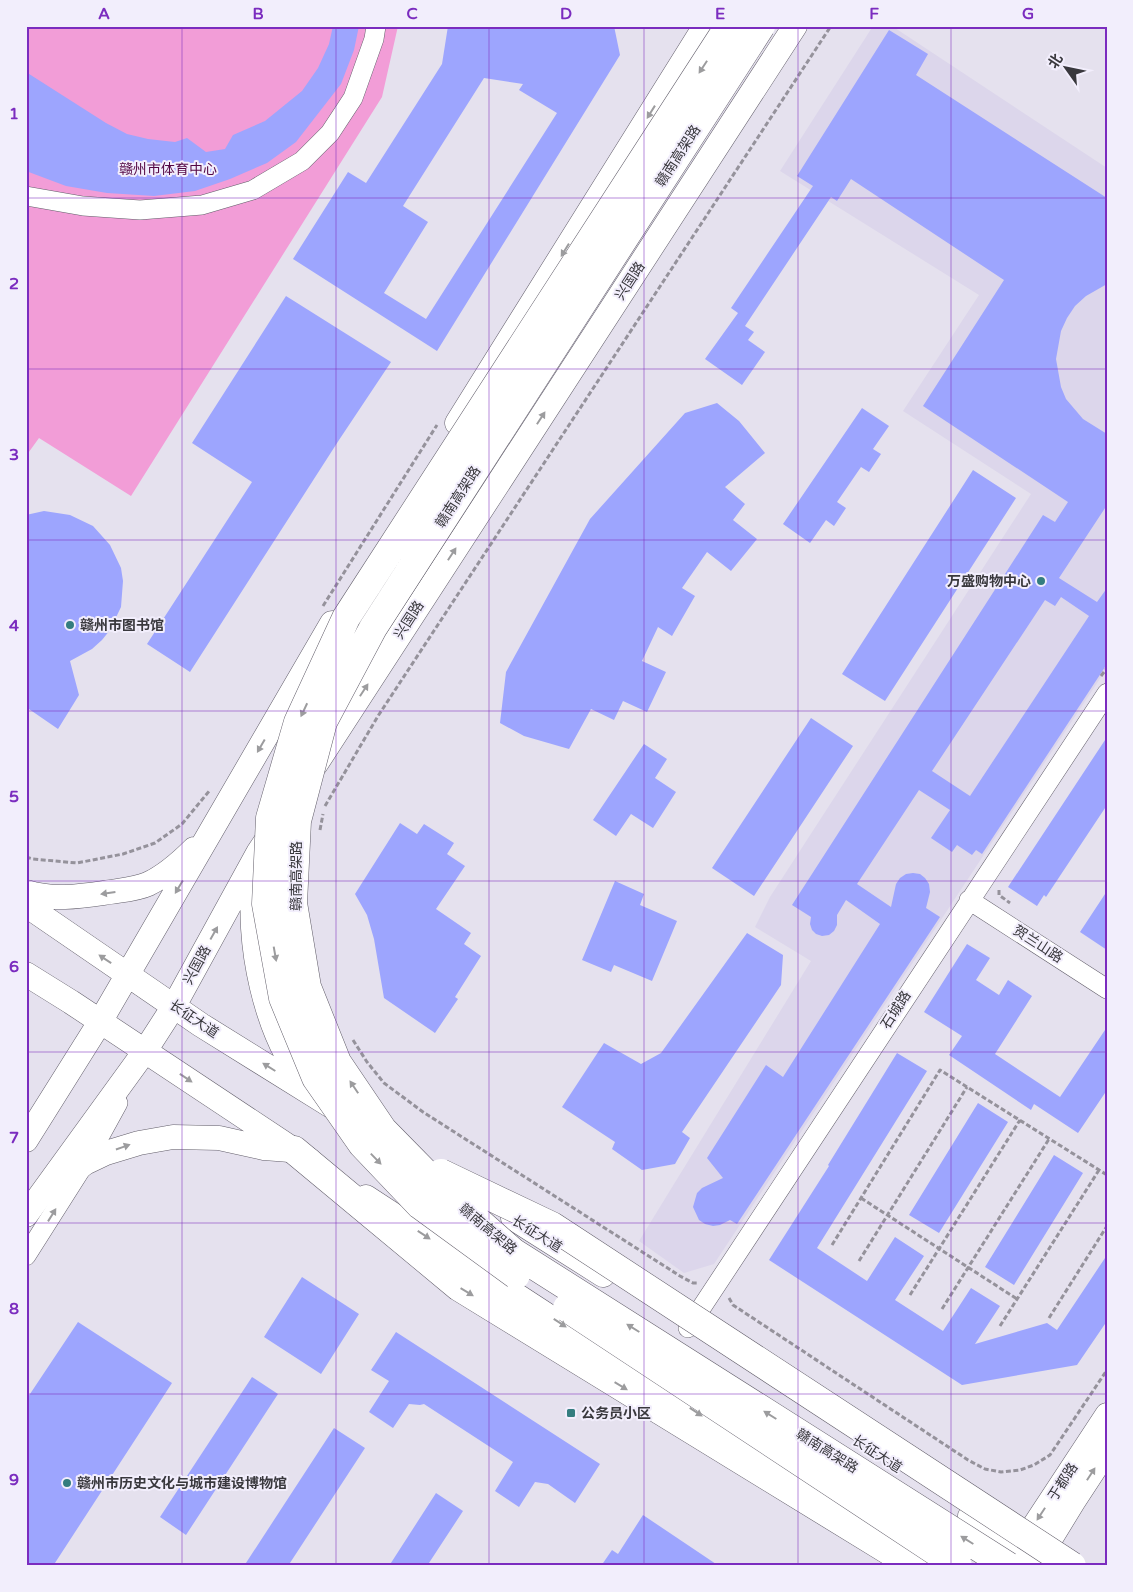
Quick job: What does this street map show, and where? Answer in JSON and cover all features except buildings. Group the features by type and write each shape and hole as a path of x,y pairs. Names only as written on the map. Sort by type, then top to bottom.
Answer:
{"highway":[{"name":"赣南高架路","path":"727,26 346,618 298,722 270,818 266,904 283,998 316,1078 362,1144 420,1205 502,1265 958,1566"},
{"name":"赣南高架路","path":"761,26 373,628 323,722 297,821 294,903 307,987 338,1062 383,1130 438,1186 513,1252 1026,1562"},
{"path":"294,1150 459,1287 914,1566"},
{"path":"441,1173 552,1226 1072,1566"}],"main road":[{"path":"26,1140 100,1022 227,806 338,611 705,26"},
{"name":"兴国路","path":"26,1214 146,1051 174,1006 258,853 794,26"},
{"path":"26,892 52,898 76,897 127,890 148,884 167,872 200,842 215,825 227,806"},
{"path":"258,853 254,880 253,917 257,963 263,990 270,1014 291,1062 306,1083 321,1099"},
{"name":"长征大道","path":"26,905 174,1006 687,1329 1026,1562"},
{"path":"26,974 932,1566"},
{"path":"26,1214 47,1191 85,1164 106,1153 129,1145 173,1136 219,1138 264,1148 294,1150"},
{"name":"于都路","path":"1026,1562 1107,1415"},
{"name":"于都路","path":"1026,1562 1072,1502 1107,1450"}],"street":[{"path":"26,196 83,206 140,210 202,205 253,190 302,161 330,133 353,98 374,39 376,26"},
{"path":"727,26 773,59"},
{"name":"石城路","path":"687,1329 1107,693"},
{"name":"贺兰山路","path":"969,900 1107,989"},
{"path":"26,1123 100,1022"},
{"path":"26,1256 85,1164 146,1051"}],"path":[{"path":"319,834 325,806 378,716 831,26"},
{"path":"320,612 440,420"},
{"path":"26,857 77,863 123,854 155,843 182,824 214,783"},
{"path":"998,887 999,895 1014,906"},
{"path":"351,1036 367,1062 384,1083 423,1112 680,1276 693,1283 700,1284"},
{"path":"832,1245 940,1070 1107,1175"},
{"path":"859,1261 968,1087"},
{"path":"910,1295 1020,1120"},
{"path":"942,1309 1049,1139"},
{"path":"1000,1326 1099,1170"},
{"path":"861,1198 1017,1299"},
{"path":"1049,1318 1107,1226"},
{"path":"729,1292 728,1299 733,1305 968,1460 985,1469 1000,1472 1027,1468 1034,1466 1050,1455 1107,1370"}],"shaded area":[{"name":"万盛购物中心","path":"873,26 892,26 1107,168 1107,668 714,1264 684,1273 639,1241 811,961 755,927 770,897 1031,494 903,411 979,295 780,171"}],"green space":[{"name":"赣州市体育中心","path":"26,26 398,26 382,97 131,496 39,438 26,456"}],"place":[{"name":"万盛购物中心","path":"1041,581"},
{"name":"赣州市图书馆","path":"70,625"},
{"name":"公务员小区","path":"571,1413"},
{"name":"赣州市历史文化与城市建设博物馆","path":"67,1483"}]}
